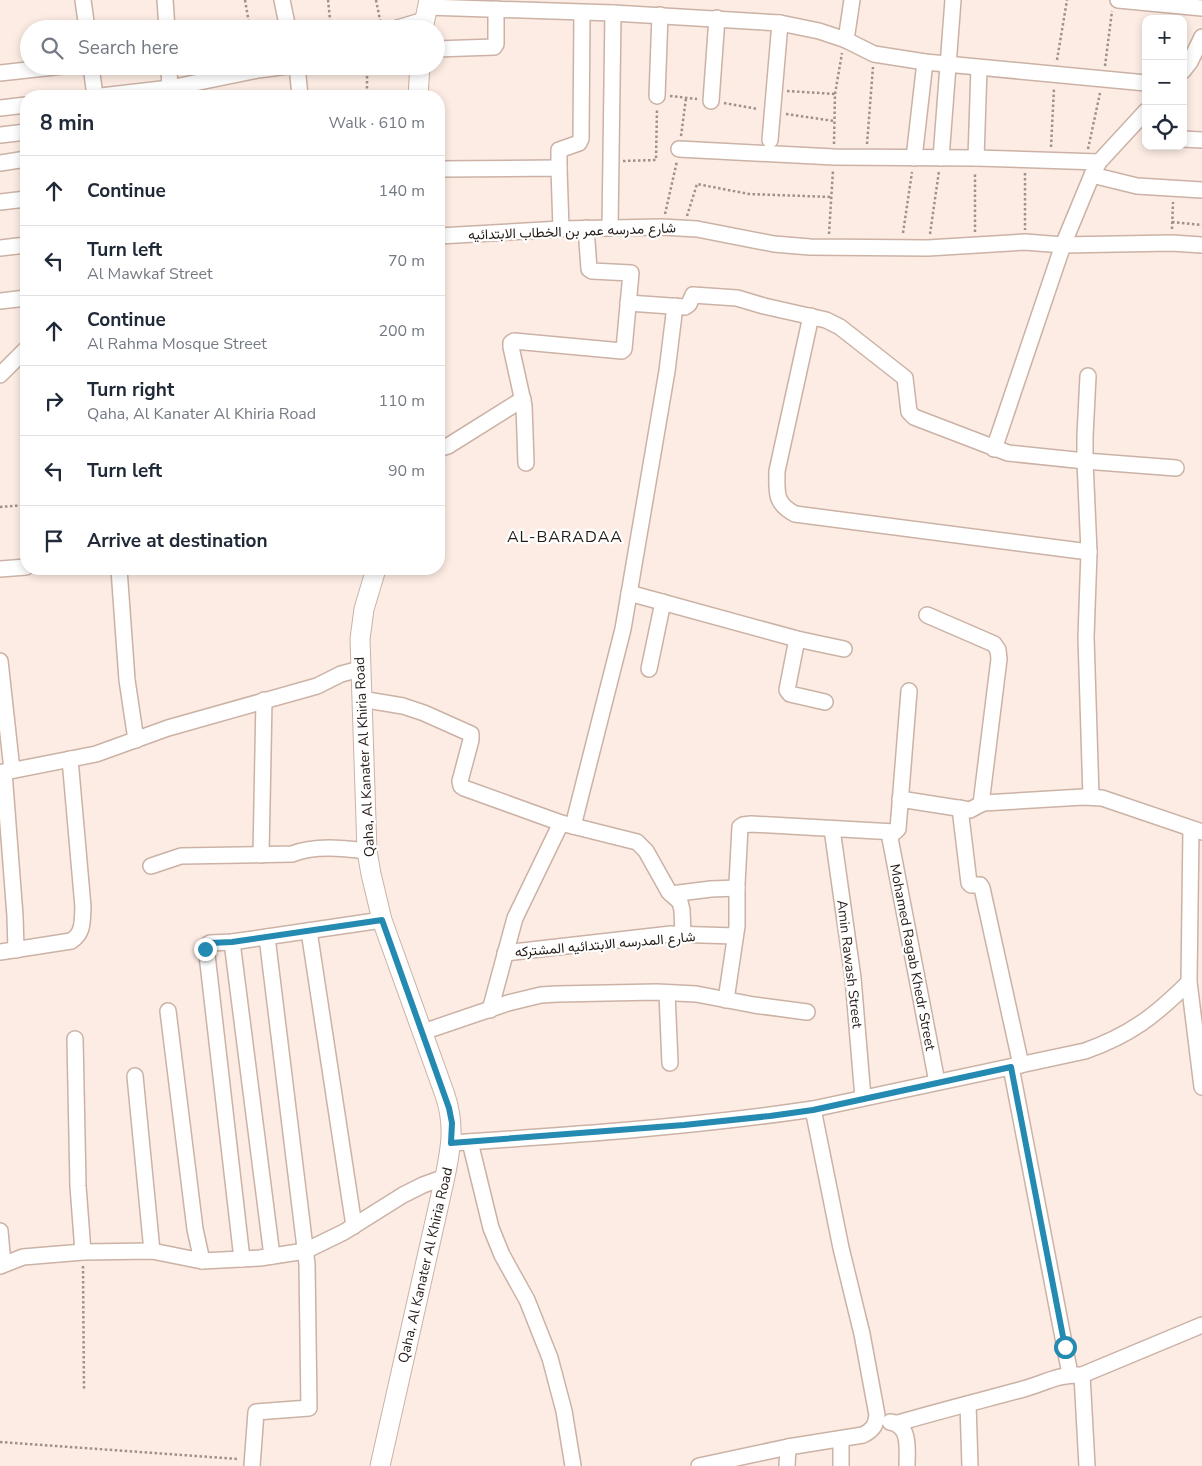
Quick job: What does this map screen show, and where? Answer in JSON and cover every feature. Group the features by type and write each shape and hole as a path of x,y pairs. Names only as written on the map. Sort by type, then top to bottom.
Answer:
{"street":[{"path":"83,0 86,20"},
{"path":"165,0 166,20"},
{"path":"282,0 286,20"},
{"path":"846,40 852,0"},
{"path":"941,158 953,0"},
{"path":"1115,4 1202,8"},
{"path":"413,20 426,14 496,9 660,15 780,22 819,31 846,40 874,54 979,68 1142,83"},
{"path":"445,49 494,47 496,44 496,9"},
{"path":"561,229 559,150 579,143 581,139 582,12"},
{"path":"610,227 613,13"},
{"path":"658,96 660,15"},
{"path":"711,101 717,18"},
{"path":"770,140 780,22"},
{"path":"1192,66 1202,38"},
{"path":"914,158 925,62"},
{"path":"976,158 979,68"},
{"path":"0,74 20,71"},
{"path":"92,75 94,90"},
{"path":"169,75 170,90"},
{"path":"178,90 238,75"},
{"path":"298,75 299,90"},
{"path":"418,90 419,75"},
{"path":"0,108 20,106"},
{"path":"994,449 1092,166 1140,126"},
{"path":"0,135 20,133"},
{"path":"1187,139 1202,140"},
{"path":"679,149 834,157 1050,160 1092,166 1137,186 1202,190"},
{"path":"0,162 20,160"},
{"path":"445,169 559,168"},
{"path":"0,202 20,200"},
{"name":"شارع مدرسه عمر بن الخطاب الابتدائيه","path":"445,236 610,227 683,227 774,244 828,248 900,249 1025,242 1064,245 1172,243 1202,245"},
{"path":"526,463 523,399 511,343 514,341 622,351 624,349 631,273 592,271 590,269 586,228"},
{"path":"0,248 20,246"},
{"path":"628,304 687,306 693,295 723,296 811,316 834,323 903,376 906,381 909,412 914,418 994,449 1022,456 1176,468"},
{"path":"0,301 20,299"},
{"path":"490,1010 519,908 567,825 616,660 667,371 675,306"},
{"path":"811,316 777,471 777,496 784,508 795,514 1089,552"},
{"path":"0,376 20,356"},
{"path":"1088,376 1085,436 1089,552 1086,637 1091,797"},
{"path":"445,447 523,399"},
{"path":"0,569 20,567"},
{"path":"119,575 126,680 136,740"},
{"name":"Qaha, Al Kanater Al Khiria Road","path":"374,575 364,609 360,639 367,851 382,920 423,1032 449,1108 452,1123 451,1143 445,1177 380,1466"},
{"path":"629,593 844,650"},
{"path":"649,670 663,602"},
{"path":"927,615 994,644 998,650 999,658 981,804"},
{"path":"797,638 787,690 790,694 825,702"},
{"path":"0,661 5,771 16,916 16,950"},
{"path":"5,771 96,754 168,728 317,686 341,674 360,670"},
{"path":"726,1000 737,926 739,831 743,825 895,832 898,829 909,691"},
{"path":"361,699 404,706 471,734 460,782 464,788 567,825 631,839 636,842 646,851 671,894 678,899 682,906 683,934"},
{"path":"261,855 264,700"},
{"path":"0,952 71,941 77,937 82,927 83,907 70,759"},
{"path":"900,799 970,810 981,804 1091,797 1112,800 1196,831 1189,982 1202,1087"},
{"path":"960,808 969,883 971,885 980,885 982,888 1076,1375 1087,1466"},
{"name":"Amin Rawash Street","path":"832,829 853,978 864,1098"},
{"name":"Mohamed Ragab Khedr Street","path":"889,833 937,1082"},
{"path":"151,866 181,856 292,854 301,851 338,847 367,851"},
{"path":"671,894 737,888"},
{"path":"242,1259 205,949 210,943 232,942 382,920"},
{"path":"309,931 354,1226"},
{"name":"شارع المدرسه الابتدائيه المشتركه","path":"505,953 683,934 735,936"},
{"path":"252,1463 256,1412 309,1408 307,1264 267,937"},
{"path":"232,942 272,1256"},
{"path":"451,1143 727,1121 813,1110 937,1082 1085,1052 1131,1031 1152,1017 1189,982"},
{"path":"667,993 670,1063"},
{"path":"423,1032 524,999 557,994 696,994 807,1012"},
{"path":"168,1011 195,1229 202,1261"},
{"path":"75,1039 78,1186 83,1252"},
{"path":"135,1076 152,1251"},
{"path":"699,1466 735,1463 788,1447 864,1435 872,1430 876,1423 877,1414 862,1334 841,1248 813,1110"},
{"path":"470,1142 492,1228 502,1254 527,1300 550,1358 564,1411 573,1466"},
{"path":"0,1231 2,1265 23,1257 83,1252 152,1251 202,1261 272,1256 305,1251 326,1242 403,1195 445,1177"},
{"path":"876,1423 898,1423 1024,1390 1051,1378 1076,1375 1202,1324"},
{"path":"968,1404 970,1466"},
{"path":"898,1423 903,1427 905,1435 907,1466"},
{"path":"840,1439 841,1466"},
{"path":"787,1466 788,1447"}],"path":[{"path":"245,0 248,20"},
{"path":"328,0 330,20"},
{"path":"376,0 380,20"},
{"path":"1050,160 1054,75 1067,0"},
{"path":"1092,166 1115,4"},
{"path":"828,248 834,157 835,94 840,59 846,40"},
{"path":"866,157 874,54"},
{"path":"366,75 367,90"},
{"path":"774,90 835,94"},
{"path":"612,161 656,160 658,96"},
{"path":"662,227 679,149 686,98"},
{"path":"711,101 834,121"},
{"path":"900,249 914,158"},
{"path":"928,248 941,158"},
{"path":"974,246 976,158"},
{"path":"1025,159 1025,242"},
{"path":"683,227 697,184 749,194 831,197"},
{"path":"1173,188 1172,222 1202,224"},
{"path":"0,507 20,505"},
{"path":"83,1252 84,1391"},
{"path":"0,1442 252,1463"}],"district":[{"name":"AL-BARADAA","path":"565,536"}],"route":[{"path":"205,949 210,943 232,942 382,920 449,1108 452,1123 451,1143 684,1125 770,1116 813,1110 1011,1067 1065,1347"}]}
